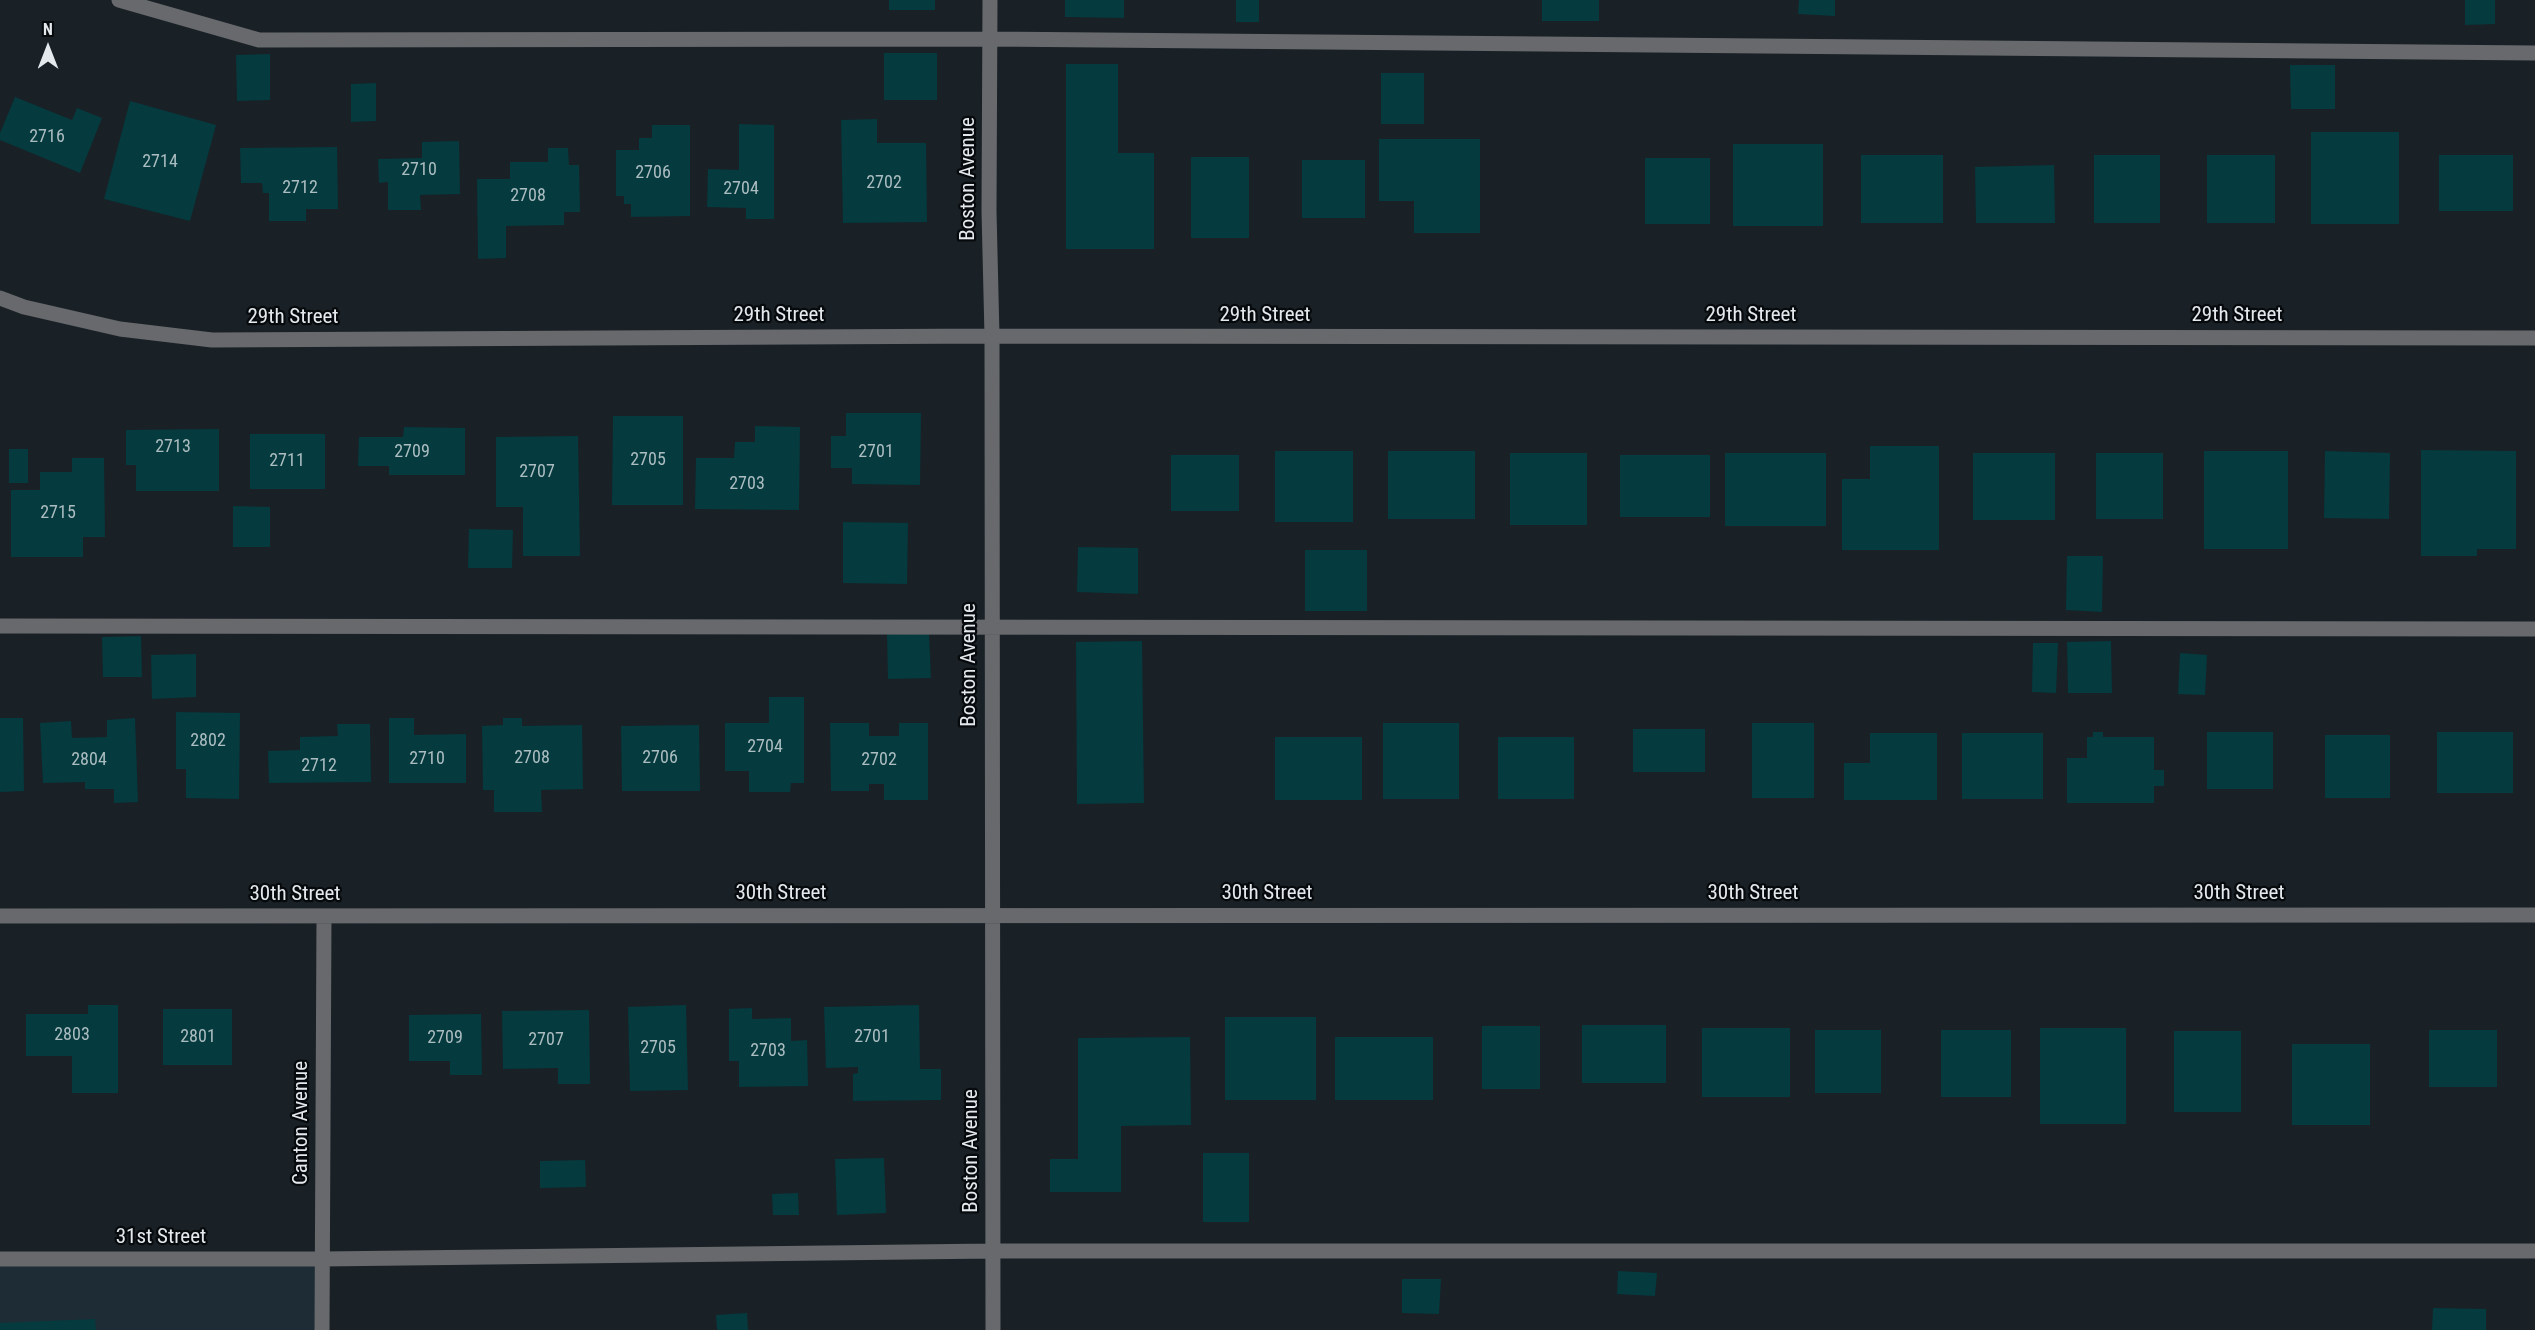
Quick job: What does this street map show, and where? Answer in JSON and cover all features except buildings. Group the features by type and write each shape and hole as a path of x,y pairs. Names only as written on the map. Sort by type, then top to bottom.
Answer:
{"street":[{"path":"119,0 259,40 990,39 2535,53"},
{"name":"Boston Avenue","path":"990,0 993,1330"},
{"name":"29th Street","path":"0,298 24,307 120,329 212,340 992,336 2535,338"},
{"path":"0,626 2535,629"},
{"name":"30th Street","path":"0,916 2535,915"},
{"name":"Canton Avenue","path":"322,1330 324,916"},
{"name":"31st Street","path":"0,1259 322,1259 993,1251 2535,1251"}],"shaded area":[{"path":"0,1259 323,1259 322,1330 0,1330"}]}
